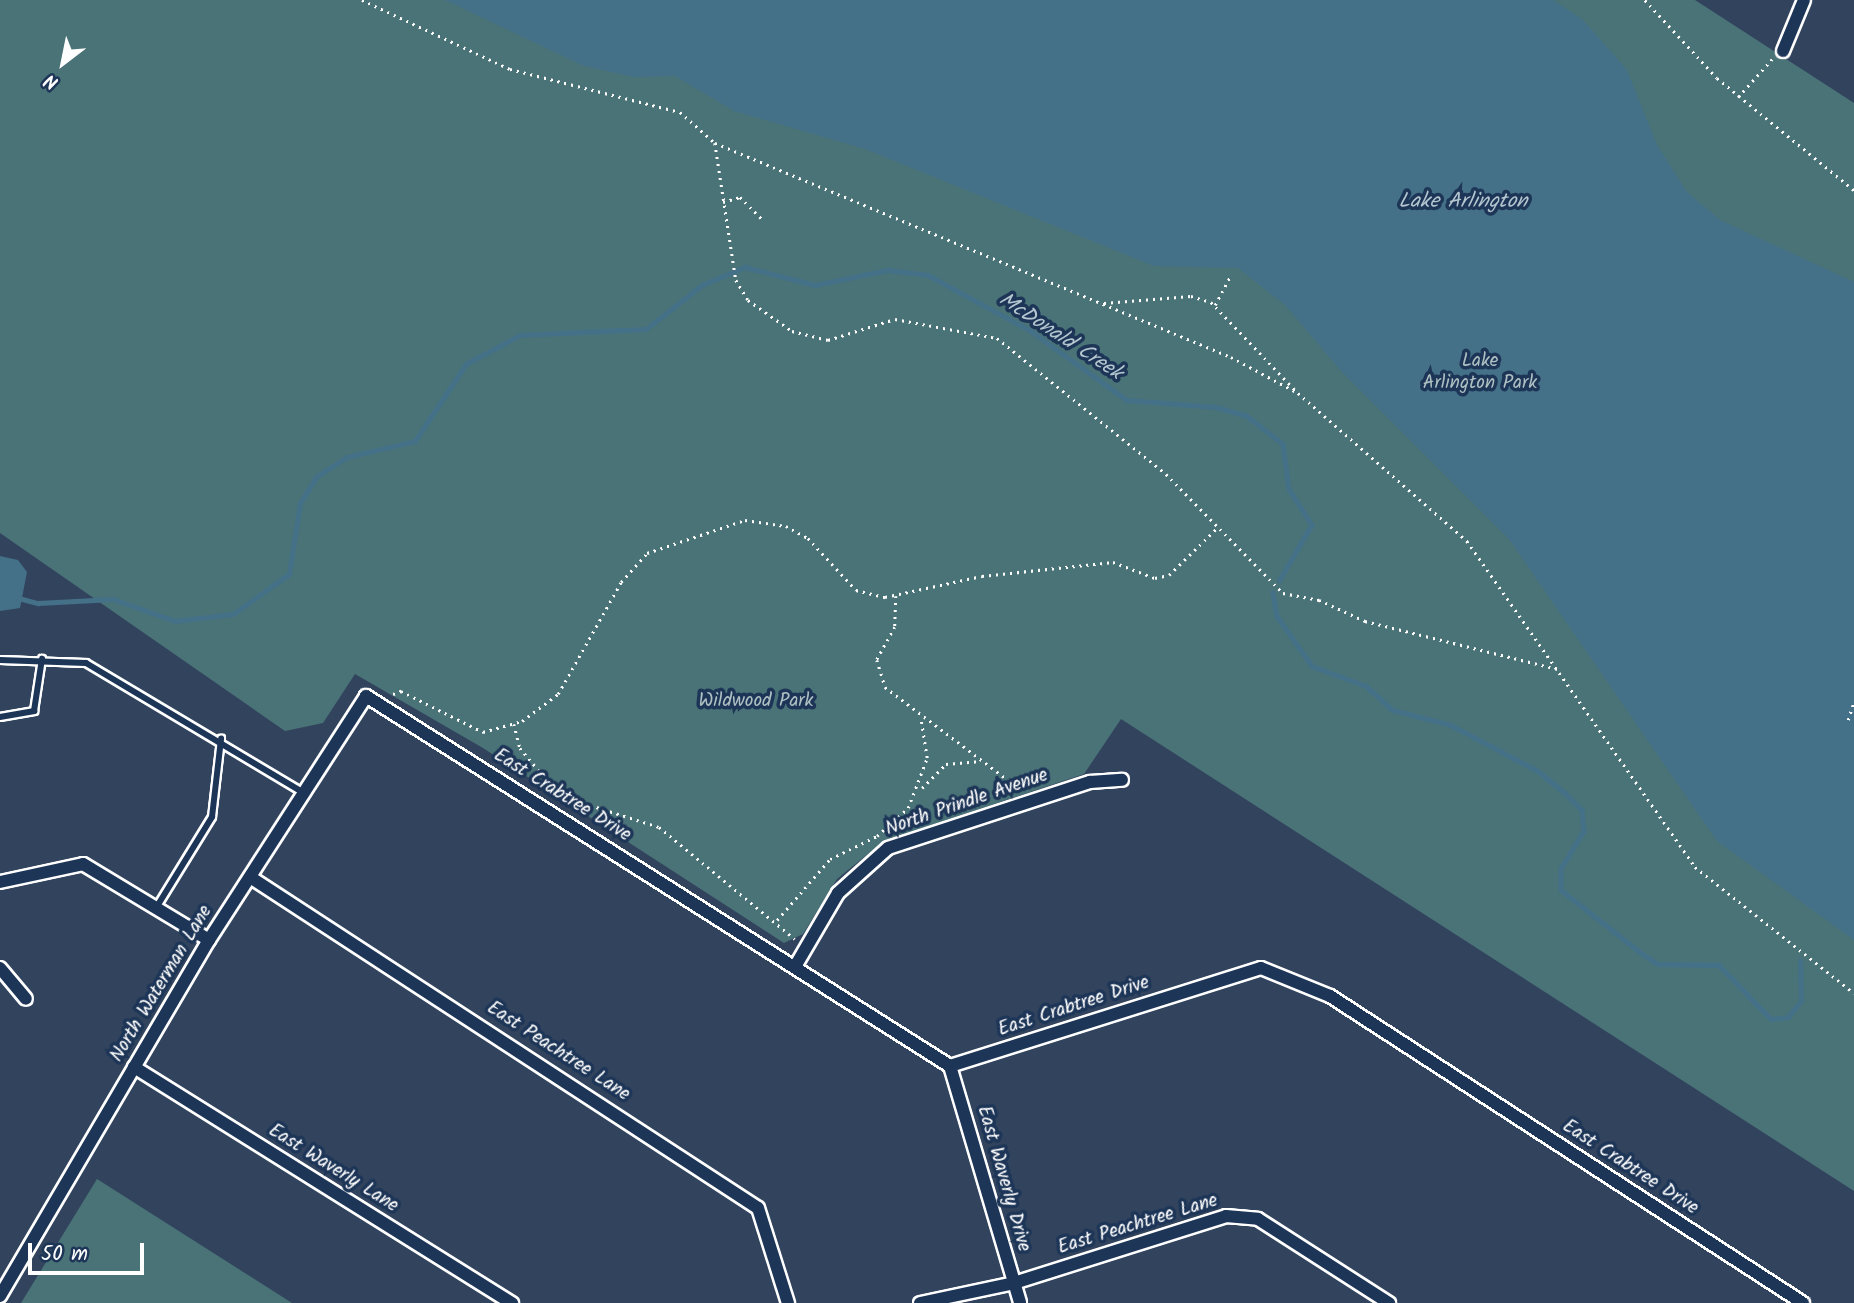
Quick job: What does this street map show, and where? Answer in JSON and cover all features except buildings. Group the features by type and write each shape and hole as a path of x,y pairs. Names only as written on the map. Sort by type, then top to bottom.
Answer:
{"street":[{"path":"1783,51 1804,0"},
{"name":"North Waterman Lane","path":"0,1296 209,940 366,696"},
{"name":"East Crabtree Drive","path":"366,696 796,965 950,1066 1261,968 1330,996 1803,1303"},
{"name":"North Prindle Avenue","path":"796,965 838,893 888,848 1090,782 1122,780"},
{"path":"0,882 83,864 209,940"},
{"name":"East Peachtree Lane","path":"250,877 758,1208 788,1303"},
{"path":"0,968 26,999"},
{"name":"East Waverly Drive","path":"950,1066 1020,1303"},
{"name":"East Waverly Lane","path":"134,1067 512,1303"},
{"name":"East Peachtree Lane","path":"920,1303 1014,1283 1226,1216 1258,1219 1389,1303"}],"lane":[{"path":"0,717 34,711 42,659"},
{"path":"0,660 42,659 86,663 221,739 304,793"},
{"path":"156,908 212,817 221,739"}],"path":[{"path":"362,0 510,69 680,112 715,143 1104,303 1297,393"},
{"path":"1646,0 1738,97 1854,190"},
{"path":"1738,97 1783,51"},
{"path":"715,143 736,281 748,300 792,331 828,340 895,319 997,338 1166,474 1216,529 1283,593 1319,600 1365,621 1561,670"},
{"path":"723,202 740,197 763,220"},
{"path":"1215,305 1230,277"},
{"path":"1104,303 1191,296 1215,305 1297,393 1467,541 1561,670 1695,867 1854,993"},
{"path":"393,694 401,691 483,732 514,724 558,694 634,565 647,553 716,526 757,520 786,526 808,538 856,590 896,595 982,576 1113,562 1155,578 1169,575 1216,529"},
{"path":"896,595 895,627 876,671 921,719 1035,800"},
{"path":"1848,720 1852,715 1854,702"},
{"path":"919,791 927,758 921,719"},
{"path":"514,724 520,748 545,778 590,805 659,827 733,893 777,920 806,948"},
{"path":"777,920 830,859 894,823 919,791 946,764 981,761"}],"green space":[{"path":"0,0 1695,0 1854,103 1854,1191 1121,719 1084,774 884,841 837,879 803,934 784,943 483,748 355,674 323,723 285,731 0,533"},
{"path":"97,1179 292,1303 21,1303"}],"water":[{"name":"Lake Arlington","path":"445,0 1553,0 1583,20 1627,70 1657,145 1687,192 1720,220 1854,282 1854,940 1717,841 1509,539 1342,372 1285,305 1238,268 1154,266 865,149 734,111 675,76 634,77 584,66"},
{"path":"0,556 18,560 27,572 20,608 0,611"}],"waterway":[{"name":"McDonald Creek","path":"15,597 38,603 113,599 175,621 233,614 289,574 300,503 316,477 347,457 415,441 466,364 520,335 646,329 702,285 745,267 815,285 888,270 928,275 1031,331 1127,400 1216,407 1247,416 1283,444 1289,489 1312,525 1280,580"},
{"name":"McDonald Creek","path":"1273,592 1277,616 1312,666 1366,686 1393,710 1451,725 1538,771 1565,793 1582,810 1584,831 1561,869 1561,890 1641,953 1658,964 1719,965 1771,1019 1788,1017 1801,1001 1800,961"}],"park label":[{"name":"Lake Arlington Park","path":"1480,373"},
{"name":"Wildwood Park","path":"756,702"}]}
